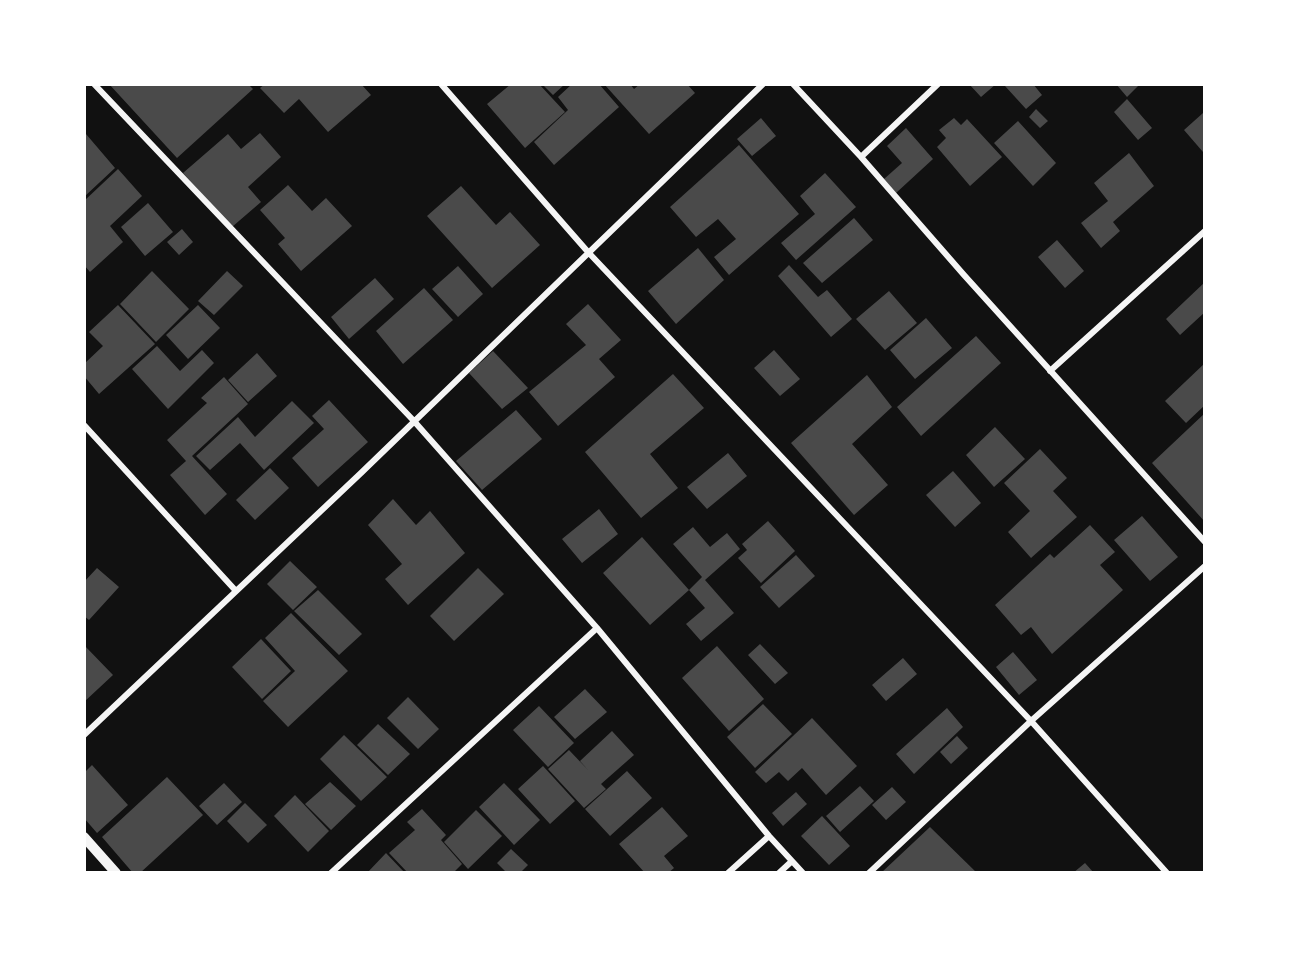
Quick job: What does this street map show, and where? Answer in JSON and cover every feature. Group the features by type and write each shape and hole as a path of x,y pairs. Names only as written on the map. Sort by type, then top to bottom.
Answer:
{"street":[{"path":"94,84 413,420 597,628 769,836 803,873"},
{"path":"441,84 588,252 1031,721 1167,873"},
{"path":"84,735 763,84"},
{"path":"793,84 1205,542"},
{"path":"861,157 938,84"},
{"path":"1050,370 1205,231"},
{"path":"84,425 236,591"},
{"path":"869,873 1031,721 1205,566"},
{"path":"330,873 597,628"},
{"path":"728,873 769,836"},
{"path":"84,837 116,873"},
{"path":"779,873 792,861"}],"building":[{"path":"109,84 248,84 253,89 177,158"},
{"path":"265,84 361,84 371,95 328,132 299,99 284,113 260,88"},
{"path":"511,84 539,84 565,112 525,148 487,104"},
{"path":"542,84 565,84 553,95"},
{"path":"572,84 599,84 619,107 554,165 534,142 568,110 558,97"},
{"path":"604,84 630,84 634,89 640,84 687,84 695,93 649,134"},
{"path":"969,84 996,84 981,97"},
{"path":"1007,84 1033,84 1042,95 1026,109 1005,86"},
{"path":"1116,84 1140,84 1127,97"},
{"path":"1127,99 1152,128 1138,140 1114,112"},
{"path":"1036,109 1048,121 1040,128 1029,117"},
{"path":"1203,113 1205,115 1205,151 1203,152 1184,130"},
{"path":"761,118 776,136 752,156 737,139"},
{"path":"954,118 961,125 967,119 1002,157 970,186 937,147 946,138 939,130"},
{"path":"1018,121 1056,163 1033,186 994,143"},
{"path":"906,128 933,159 896,193 884,179 902,163 887,146"},
{"path":"260,133 281,157 248,187 261,202 232,227 183,173 228,134 241,149"},
{"path":"86,134 115,168 84,197 84,136"},
{"path":"739,145 799,214 729,275 714,257 736,239 718,219 696,237 670,207"},
{"path":"1129,153 1154,186 1113,222 1120,231 1101,248 1081,223 1108,201 1094,183"},
{"path":"118,169 142,196 110,226 123,242 90,272 84,265 84,201"},
{"path":"825,173 856,207 796,260 781,243 815,214 800,196"},
{"path":"288,185 312,211 326,198 352,226 301,271 278,244 285,238 260,210"},
{"path":"461,186 496,225 510,212 540,245 492,288 427,216"},
{"path":"148,203 173,232 145,256 121,227"},
{"path":"854,218 873,240 822,283 803,263"},
{"path":"182,229 193,242 179,255 167,242"},
{"path":"1057,240 1084,271 1065,288 1038,257"},
{"path":"698,248 724,280 676,324 648,291"},
{"path":"789,265 818,297 827,290 852,319 831,337 778,276"},
{"path":"458,266 483,294 458,317 432,289"},
{"path":"152,271 189,309 156,342 120,304"},
{"path":"227,271 243,286 214,315 198,301"},
{"path":"375,278 394,299 349,339 331,317"},
{"path":"1205,282 1205,312 1180,335 1166,319"},
{"path":"424,288 453,320 403,364 376,331"},
{"path":"889,291 917,323 885,350 856,319"},
{"path":"588,304 621,340 599,359 615,377 558,426 529,392 586,345 566,324"},
{"path":"118,305 155,344 99,394 84,376 84,364 103,346 89,332"},
{"path":"198,305 220,328 188,359 166,335"},
{"path":"926,318 952,348 915,379 890,350"},
{"path":"976,336 1001,363 921,436 897,407"},
{"path":"157,346 180,371 202,350 214,363 168,409 132,369"},
{"path":"774,350 800,379 780,396 754,368"},
{"path":"493,351 528,388 502,409 469,373"},
{"path":"257,353 277,376 248,402 228,380"},
{"path":"1205,363 1205,405 1186,423 1165,401"},
{"path":"673,374 704,408 650,454 678,488 641,518 585,452"},
{"path":"867,375 892,407 852,444 888,485 854,515 791,443"},
{"path":"224,377 248,404 192,456 227,494 205,515 170,475 186,461 167,440 207,403 201,398"},
{"path":"329,400 368,442 318,487 292,458 324,429 312,416"},
{"path":"292,401 314,423 264,470 240,443 210,470 196,456 238,417 255,437"},
{"path":"516,410 542,439 482,490 456,461"},
{"path":"1205,413 1205,522 1152,463"},
{"path":"995,427 1025,459 994,487 966,455"},
{"path":"1040,449 1067,478 1053,491 1077,517 1031,558 1008,532 1030,511 1004,483"},
{"path":"728,453 747,476 707,509 687,487"},
{"path":"270,468 289,488 255,520 236,500"},
{"path":"953,471 981,503 955,527 926,495"},
{"path":"393,499 416,525 430,511 465,553 408,605 385,579 402,564 368,525"},
{"path":"599,509 618,534 582,563 562,539"},
{"path":"1142,516 1178,557 1150,581 1114,540"},
{"path":"768,521 795,551 761,583 738,558 747,550 742,544"},
{"path":"1090,525 1115,552 1100,565 1123,590 1052,654 1031,627 1021,635 995,605 1050,554 1054,558"},
{"path":"693,527 710,547 727,533 740,549 705,580 734,613 701,641 686,624 705,608 689,590 702,577 673,544"},
{"path":"642,537 689,590 650,625 603,573"},
{"path":"796,555 815,576 779,608 760,587"},
{"path":"290,561 317,587 293,610 267,584"},
{"path":"97,568 119,587 89,620 84,616 84,582"},
{"path":"478,568 504,594 454,641 430,616"},
{"path":"318,590 362,634 339,655 294,611"},
{"path":"291,613 348,671 288,727 263,701 295,671 265,638"},
{"path":"261,639 291,671 262,699 232,667"},
{"path":"760,644 788,673 775,684 748,655"},
{"path":"84,645 113,675 84,702"},
{"path":"717,646 764,699 729,731 682,678"},
{"path":"1013,652 1037,680 1019,695 996,667"},
{"path":"903,658 917,674 886,701 872,685"},
{"path":"585,689 607,712 575,739 554,717"},
{"path":"408,697 439,729 418,749 387,718"},
{"path":"763,704 792,734 755,768 727,737"},
{"path":"539,706 574,743 548,767 513,730"},
{"path":"947,708 963,727 914,774 896,754"},
{"path":"812,718 857,766 826,795 802,768 788,781 779,772 766,783 755,772"},
{"path":"378,724 410,754 388,775 357,745"},
{"path":"612,731 634,755 601,784 606,789 584,808 548,769 569,750 588,770 580,761"},
{"path":"344,735 387,777 361,801 320,759"},
{"path":"957,736 968,748 951,764 940,752"},
{"path":"92,765 128,805 97,833 84,818 84,773"},
{"path":"543,766 575,801 550,824 518,789"},
{"path":"627,771 652,798 610,836 585,809"},
{"path":"167,777 203,815 140,873 133,873 102,837"},
{"path":"330,782 356,806 331,830 305,804"},
{"path":"224,783 242,802 217,825 199,806"},
{"path":"504,783 540,820 514,845 479,807"},
{"path":"860,786 874,801 840,832 826,816"},
{"path":"892,787 906,802 886,820 872,805"},
{"path":"796,792 807,804 783,826 772,813"},
{"path":"295,795 329,831 308,852 274,816"},
{"path":"245,803 267,825 248,843 227,821"},
{"path":"662,807 688,836 664,856 674,868 668,873 645,873 619,844"},
{"path":"422,809 446,835 441,840 462,864 453,873 408,873 389,853 415,830 407,822"},
{"path":"476,810 502,836 468,869 444,842"},
{"path":"822,816 850,846 829,865 801,836"},
{"path":"930,827 977,873 881,873"},
{"path":"511,849 528,865 520,873 507,873 497,863"},
{"path":"386,853 405,873 367,873"},
{"path":"1085,863 1094,873 1073,873"}]}
